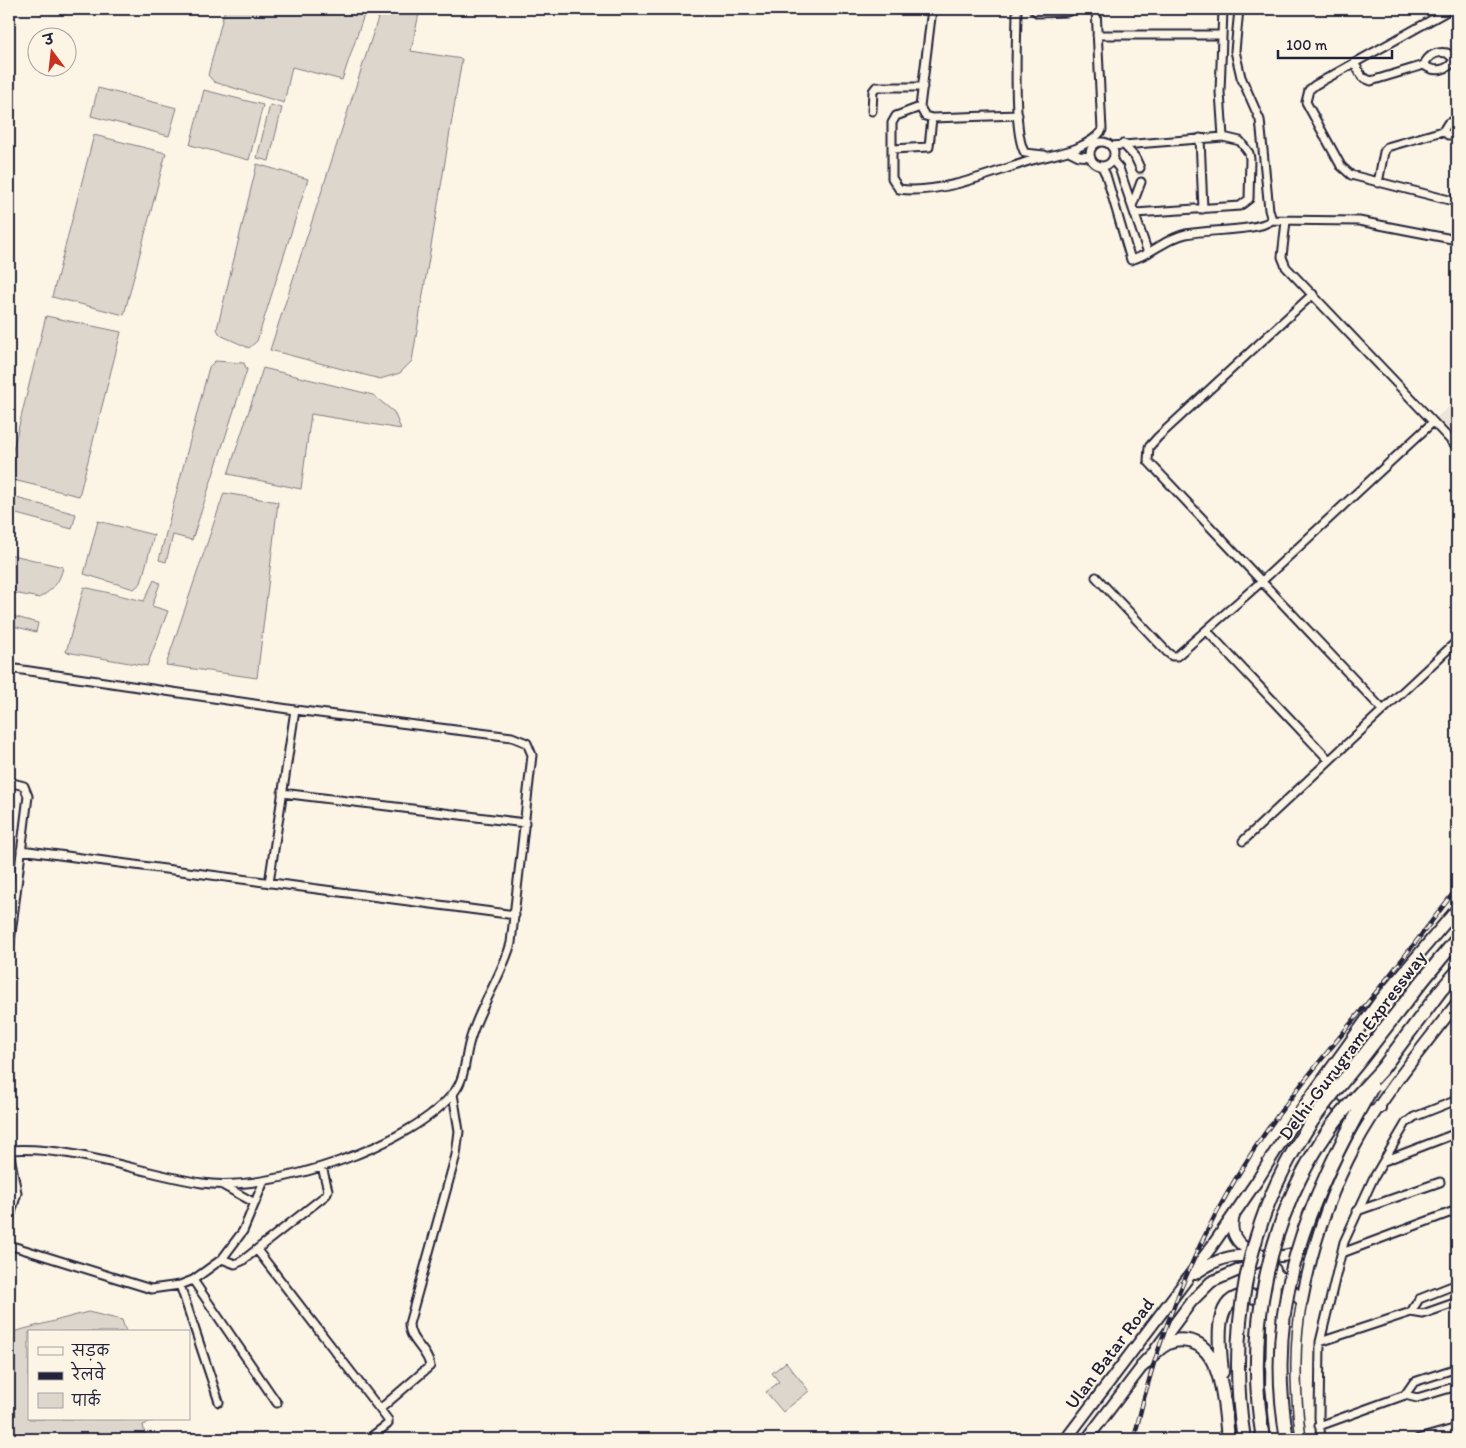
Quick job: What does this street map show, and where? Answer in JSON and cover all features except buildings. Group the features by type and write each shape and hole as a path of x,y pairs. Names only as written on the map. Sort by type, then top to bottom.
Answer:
{"highway":[{"name":"Delhi-Gurugram Expressway","path":"1244,1439 1238,1382 1241,1308 1249,1262 1262,1216 1306,1130 1426,975 1457,940"},
{"name":"Delhi-Gurugram Expressway","path":"1263,1439 1256,1370 1259,1319 1268,1267 1278,1232 1300,1180 1331,1127 1382,1070 1441,990 1457,972"},
{"path":"1287,1439 1282,1400 1280,1345 1292,1269 1307,1220 1324,1177 1382,1070"},
{"path":"1274,1270 1272,1386 1278,1439"},
{"path":"1228,1439 1220,1337 1221,1319 1226,1306 1239,1297 1255,1296 1269,1309 1273,1327"},
{"path":"1143,1365 1154,1353 1170,1341 1194,1342 1211,1356 1223,1394"}],"main road":[{"path":"1180,1288 1238,1207 1330,1070 1382,998 1457,909"},
{"path":"1301,1439 1296,1392 1296,1348 1302,1301 1317,1234 1356,1144 1404,1072 1457,1003"},
{"path":"1330,1070 1327,1080 1327,1093 1337,1107 1346,1112 1360,1114 1374,1112 1381,1107"},
{"path":"1238,1207 1233,1218 1235,1233 1241,1245 1255,1253 1274,1258 1292,1255 1304,1248 1317,1234"},
{"path":"1180,1288 1194,1275 1217,1261 1244,1256 1260,1261 1274,1270 1302,1301"},
{"name":"Ulan Batar Road","path":"1088,1439 1143,1365 1210,1282 1260,1261"},
{"name":"Ulan Batar Road","path":"1066,1439 1180,1288"}],"street":[{"path":"932,9 920,108 925,116 932,118 1018,115"},
{"path":"1017,9 1018,115 1022,148 1025,153 1049,156"},
{"path":"1033,9 1038,12 1067,12 1074,9"},
{"path":"1096,9 1102,130 1100,133 1102,142"},
{"path":"1223,137 1220,92 1224,9"},
{"path":"1239,9 1235,52 1241,77 1260,120 1269,210 1272,220"},
{"path":"1451,9 1315,85 1306,96 1306,102 1346,172 1378,183 1457,202"},
{"path":"1097,35 1222,35"},
{"path":"1355,64 1362,77 1367,81 1424,65 1431,55 1441,52 1452,55 1455,63 1446,68 1435,70 1424,65"},
{"path":"872,112 873,91 876,87 923,87"},
{"path":"920,108 899,114 894,118 891,171 894,183 899,189 912,190 943,186 1069,151 1100,133"},
{"path":"893,149 929,147 932,118"},
{"path":"1378,183 1383,156 1387,147 1443,131 1448,123 1457,120"},
{"path":"1443,131 1448,135 1457,135"},
{"path":"1091,153 1096,143 1102,142 1111,146 1223,137 1240,141 1249,153 1249,199 1240,206 1203,209 1133,210"},
{"path":"1200,138 1203,209"},
{"path":"1089,141 1095,165 1102,167 1113,161"},
{"path":"1123,144 1135,157 1140,168"},
{"path":"1111,146 1114,155 1113,161"},
{"path":"1069,151 1078,156 1091,153"},
{"path":"1113,161 1119,168 1148,253"},
{"path":"1102,167 1131,260 1182,235 1223,229 1256,228 1272,220 1359,221 1457,240"},
{"path":"1133,210 1141,182"},
{"path":"1286,221 1282,250 1283,262 1457,447"},
{"path":"1312,294 1158,437 1149,447 1148,454 1153,468 1382,710"},
{"path":"1096,577 1172,656 1181,654 1262,582 1433,422"},
{"path":"1206,631 1329,760"},
{"path":"1243,841 1457,641"},
{"path":"9,668 295,710 519,739 527,743 532,755 515,915 507,958 477,1020 468,1044 460,1082 452,1094 402,1133 371,1148 322,1167 264,1181 222,1185 188,1180 65,1152 32,1149 9,1150 17,1193 9,1220"},
{"path":"269,883 295,710"},
{"path":"9,782 19,783 27,790 9,950"},
{"path":"282,793 525,823"},
{"path":"21,850 515,915"},
{"path":"380,1409 430,1366 428,1358 408,1327 456,1155 459,1131 452,1094"},
{"path":"1321,1439 1319,1426 1320,1342 1346,1234 1384,1161 1409,1120 1457,1100"},
{"path":"1384,1161 1457,1133"},
{"path":"222,1259 239,1263 326,1195 328,1190 322,1167"},
{"path":"9,1245 152,1289 180,1285 193,1280 222,1259 242,1231 264,1181"},
{"path":"1357,1211 1440,1182"},
{"path":"222,1185 255,1203"},
{"path":"1342,1253 1457,1210"},
{"path":"257,1250 388,1420 388,1424 368,1439"},
{"path":"193,1280 277,1403"},
{"path":"1411,1312 1419,1299 1457,1284"},
{"path":"180,1285 220,1402"},
{"path":"1320,1342 1411,1312 1423,1314 1457,1302"},
{"path":"1405,1395 1414,1382 1457,1368"},
{"path":"1319,1426 1405,1395 1417,1398 1457,1386"},
{"path":"1418,1439 1457,1428"}],"shaded area":[{"path":"1457,400 1457,440 1436,418"}],"green space":[{"path":"225,9 366,9 342,80 292,67 284,103 214,82 208,75"},
{"path":"381,9 420,9 411,51 462,59 412,361 400,373 380,379 270,350"},
{"path":"98,88 177,108 169,136 91,116"},
{"path":"204,90 263,105 249,160 190,145"},
{"path":"270,105 282,108 269,161 257,158"},
{"path":"94,135 166,153 124,315 52,297"},
{"path":"257,164 308,179 257,341 249,348 220,335 217,329"},
{"path":"46,316 121,332 79,496 9,479 9,466"},
{"path":"215,361 244,363 247,370 192,540 173,535 166,562 159,560 209,367"},
{"path":"263,368 373,395 394,412 401,429 311,414 301,489 228,474"},
{"path":"224,493 278,502 257,678 166,665"},
{"path":"9,496 76,514 72,529 9,512"},
{"path":"98,521 154,535 141,583 134,589 84,574"},
{"path":"9,554 63,567 58,582 39,598 9,592"},
{"path":"154,580 160,583 152,606 168,611 147,666 66,652 84,587 144,601"},
{"path":"9,615 38,623 36,632 9,625"},
{"path":"88,1312 122,1320 125,1330 28,1330 28,1420 156,1420 143,1425 146,1439 9,1439 9,1333"},
{"path":"786,1362 809,1391 783,1412 766,1392 779,1382 772,1373"}],"tunnel":[{"path":"1140,168 1141,182"}],"railway":[{"path":"1134,1439 1143,1401 1166,1326 1196,1254 1232,1184 1264,1134 1289,1101 1457,888"}]}
